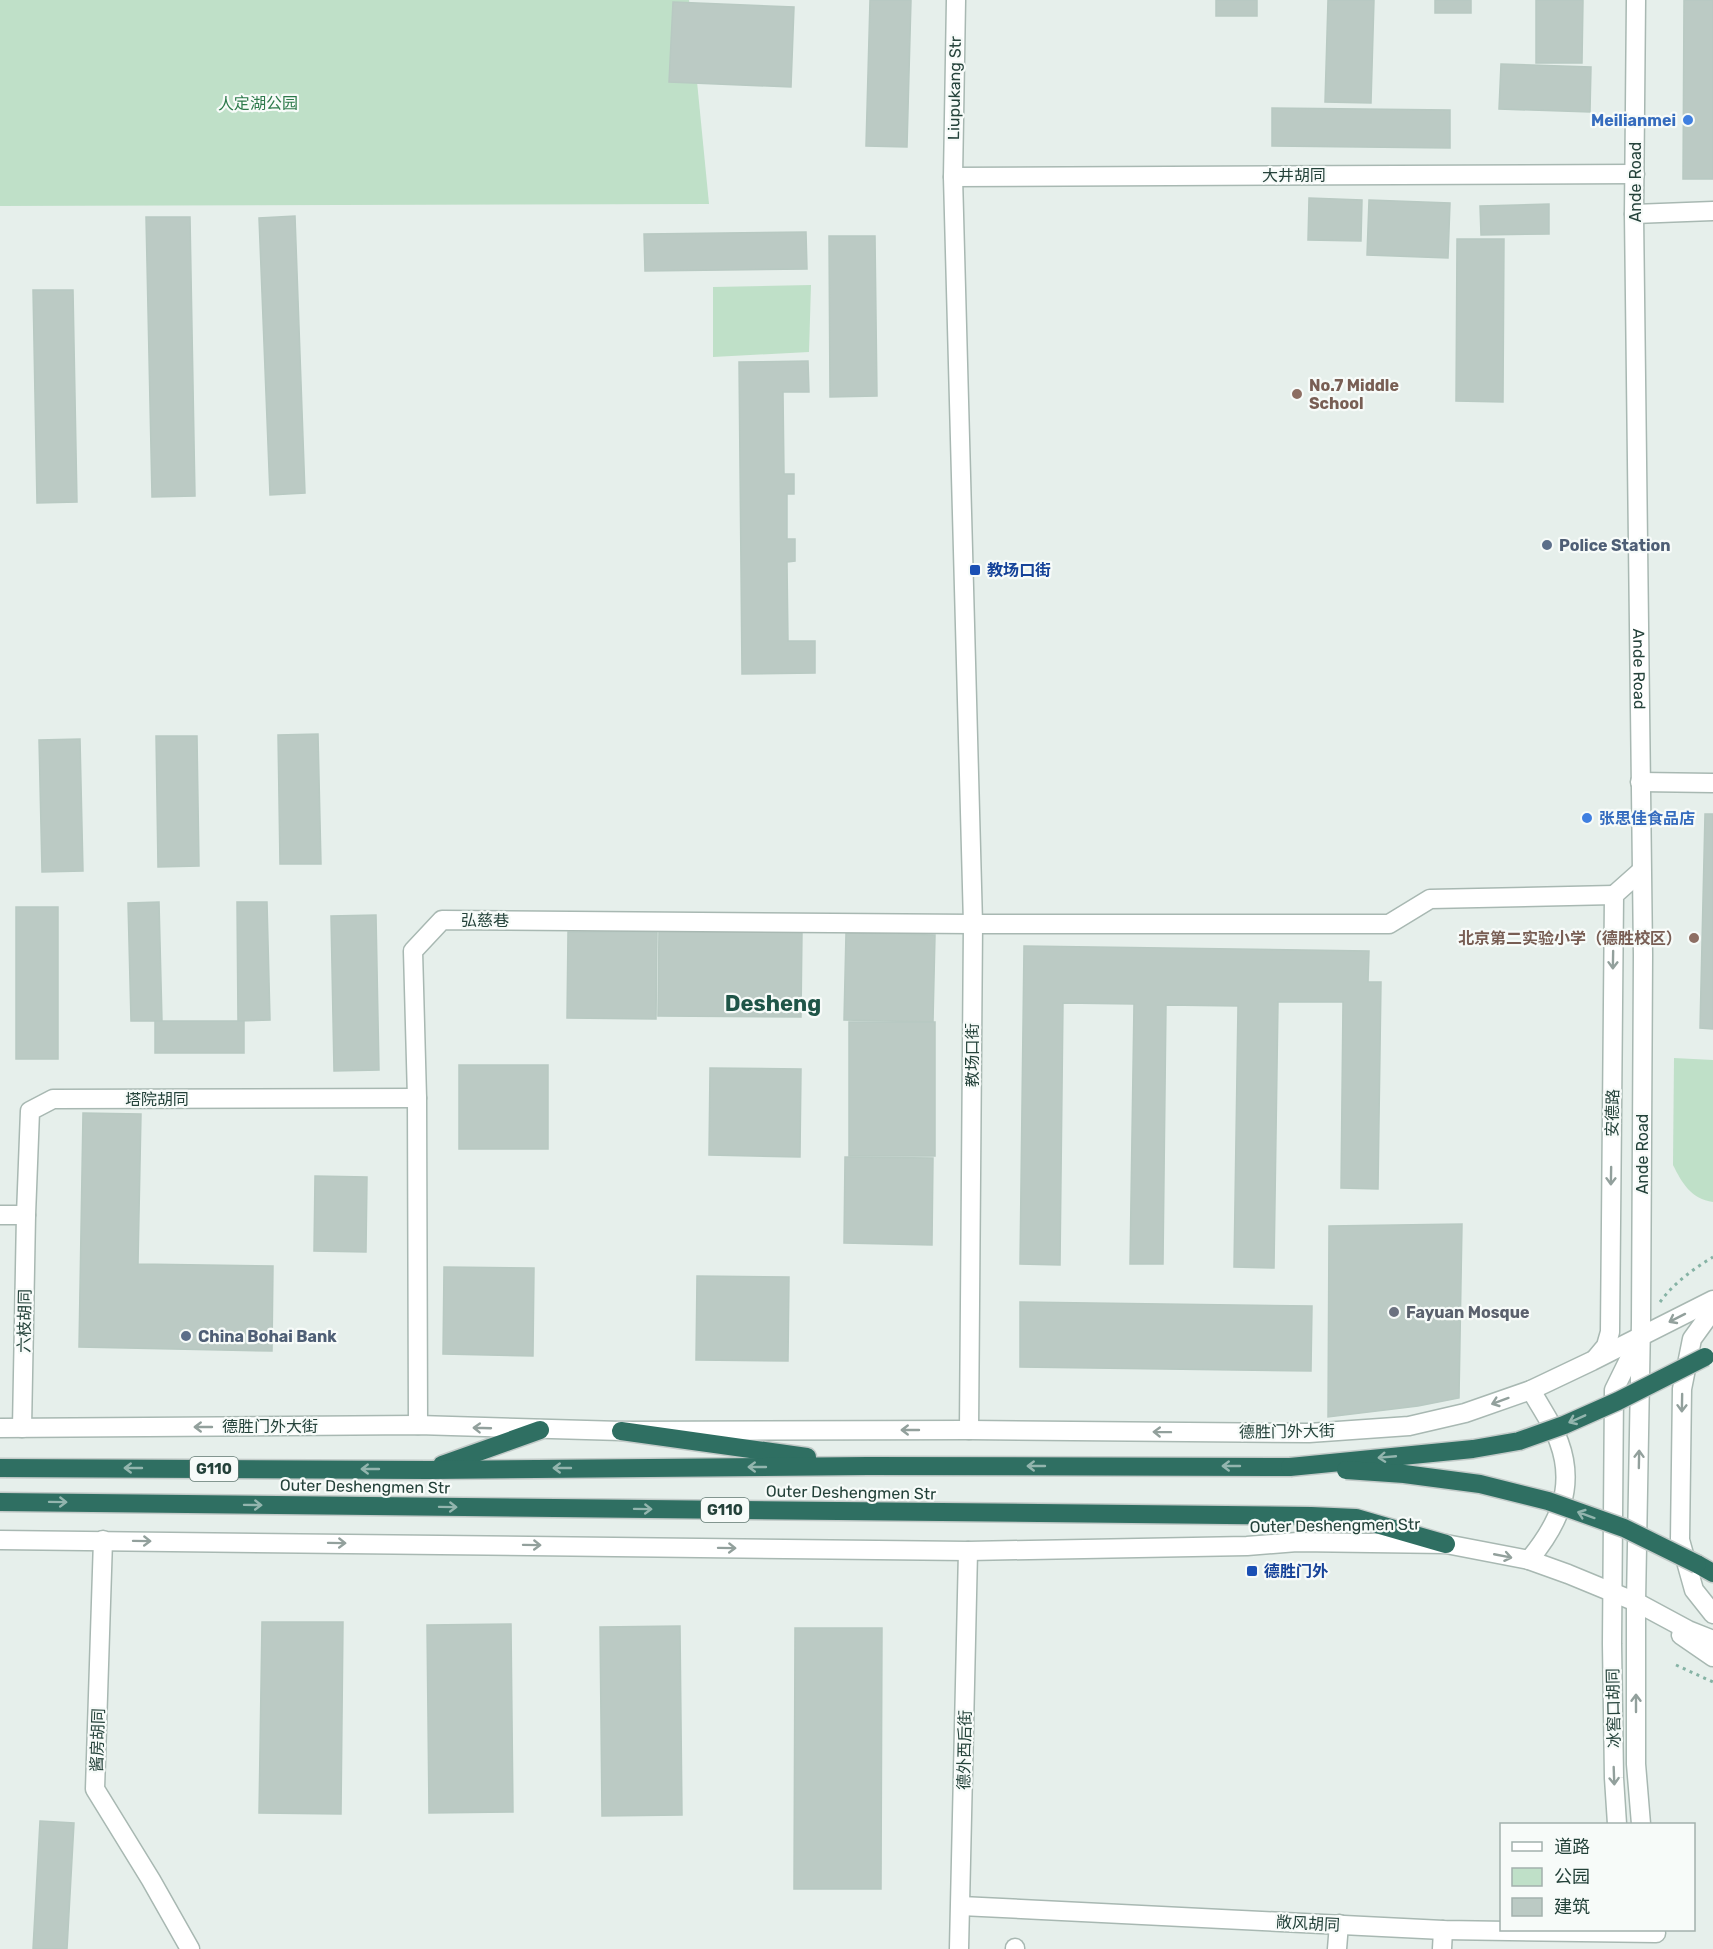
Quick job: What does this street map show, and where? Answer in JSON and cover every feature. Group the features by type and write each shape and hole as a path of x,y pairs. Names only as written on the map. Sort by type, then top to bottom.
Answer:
{"highway":[{"path":"1290,1467 1473,1449 1519,1441 1564,1425 1618,1401 1713,1352"},
{"path":"429,1470 540,1430"},
{"path":"621,1431 868,1466"},
{"name":"Outer Deshengmen Str","path":"429,1470 868,1466 1290,1467"},
{"path":"1290,1467 1404,1474 1480,1484 1548,1501 1624,1528 1713,1573"},
{"name":"G110","path":"0,1468 429,1470"},
{"name":"Outer Deshengmen Str","path":"0,1502 1311,1516 1356,1518 1446,1544"}],"street":[{"name":"Liupukang Str","path":"953,177 956,0"},
{"name":"Ande Road","path":"1636,0 1634,214 1643,967 1636,1602"},
{"name":"大井胡同","path":"953,177 1635,174"},
{"name":"教场口街","path":"953,177 973,924 969,1430"},
{"path":"1634,214 1713,211"},
{"path":"1640,782 1713,783"},
{"path":"1614,895 1641,872"},
{"name":"弘慈巷","path":"418,1425 417,1098 413,951 442,920 1389,924 1430,899 1614,895"},
{"name":"安德路","path":"1593,1361 1606,1346 1610,1332 1614,895"},
{"name":"塔院胡同","path":"26,1215 30,1111 53,1099 417,1098"},
{"path":"0,1215 26,1215"},
{"name":"六枝胡同","path":"22,1428 26,1215"},
{"name":"德胜门外大街","path":"969,1430 1309,1433 1398,1427 1466,1413 1530,1390 1713,1300"},
{"path":"1713,1310 1692,1339 1682,1389 1680,1540 1694,1590 1713,1614"},
{"name":"冰窖口胡同","path":"1617,1823 1614,1778 1612,1592 1614,1390 1640,1336"},
{"path":"1529,1560 1545,1541 1560,1515 1565,1493 1566,1462 1559,1440 1530,1390"},
{"name":"德胜门外大街","path":"0,1428 418,1425 540,1430"},
{"path":"540,1430 969,1430"},
{"name":"Outer Deshengmen Str","path":"0,1540 968,1551 1235,1546 1297,1542 1446,1544 1529,1560 1636,1602"},
{"name":"酱房胡同","path":"103,1540 95,1790 151,1880 190,1949"},
{"name":"德外西后街","path":"959,1949 968,1551"},
{"path":"1636,1602 1688,1630 1713,1640"},
{"path":"1636,1602 1713,1658"},
{"name":"冰窖口胡同","path":"1636,1602 1636,1764 1641,1823"},
{"name":"敞风胡同","path":"961,1906 1443,1930 1657,1937"},
{"path":"1337,1949 1339,1924"},
{"path":"1442,1949 1443,1930"}],"path":[{"path":"1656,1308 1675,1285 1713,1257"},
{"path":"1676,1665 1713,1682"}],"green space":[{"name":"人定湖公园","path":"0,0 689,0 709,204 0,206"},
{"path":"811,285 809,352 713,357 713,287"},
{"path":"1674,1058 1713,1060 1713,1202 1693,1194 1673,1165"}],"building":[{"path":"870,0 911,0 907,147 866,146"},
{"path":"1216,0 1257,0 1257,16 1216,16"},
{"path":"1328,0 1374,0 1371,103 1325,102"},
{"path":"1435,0 1471,0 1471,13 1435,13"},
{"path":"1536,0 1583,0 1582,63 1536,63"},
{"path":"1684,0 1713,0 1713,179 1683,179"},
{"path":"673,2 794,7 791,87 669,82"},
{"path":"1501,64 1591,67 1590,112 1499,109"},
{"path":"1272,108 1450,110 1450,148 1272,146"},
{"path":"1309,198 1362,200 1361,241 1308,240"},
{"path":"1369,200 1450,203 1448,258 1367,255"},
{"path":"1549,204 1549,234 1481,235 1480,206"},
{"path":"295,216 305,493 270,495 259,218"},
{"path":"146,217 190,217 195,496 152,497"},
{"path":"806,232 807,269 645,271 644,234"},
{"path":"829,236 875,236 877,396 830,397"},
{"path":"1457,239 1504,239 1503,402 1456,401"},
{"path":"33,290 73,290 77,502 37,503"},
{"path":"808,361 809,392 783,392 784,474 794,474 794,494 787,494 787,539 795,539 795,561 787,562 788,641 815,641 815,673 742,674 739,362"},
{"path":"318,734 321,864 280,864 278,735"},
{"path":"156,736 197,736 199,866 158,867"},
{"path":"80,739 83,871 42,872 39,740"},
{"path":"1705,814 1713,814 1713,1029 1700,1028"},
{"path":"159,902 162,1021 131,1021 128,903"},
{"path":"237,902 267,902 270,1020 238,1021"},
{"path":"16,907 58,907 58,1059 16,1059"},
{"path":"376,915 379,1070 334,1071 331,916"},
{"path":"659,929 802,931 801,1017 658,1016"},
{"path":"568,932 657,932 656,1019 567,1018"},
{"path":"846,933 935,935 933,1022 844,1020"},
{"path":"1024,946 1369,951 1368,982 1381,982 1378,1189 1341,1188 1343,1002 1278,1002 1274,1268 1234,1267 1238,1006 1166,1005 1163,1264 1130,1264 1134,1004 1063,1003 1060,1265 1020,1264"},
{"path":"155,1021 244,1021 244,1053 155,1053"},
{"path":"849,1022 935,1022 935,1156 849,1156"},
{"path":"459,1065 548,1065 548,1149 459,1149"},
{"path":"710,1068 801,1069 800,1157 709,1155"},
{"path":"83,1113 141,1114 138,1264 273,1266 272,1351 79,1347"},
{"path":"845,1157 933,1158 932,1245 844,1243"},
{"path":"315,1176 367,1177 366,1252 314,1251"},
{"name":"Fayuan Mosque","path":"1462,1224 1459,1398 1418,1406 1328,1417 1329,1226"},
{"path":"444,1267 534,1268 533,1356 443,1354"},
{"path":"697,1276 789,1277 788,1361 696,1360"},
{"path":"1020,1302 1312,1306 1311,1371 1020,1367"},
{"path":"262,1622 343,1622 341,1814 259,1813"},
{"path":"511,1624 513,1812 429,1813 427,1625"},
{"path":"680,1626 682,1815 602,1816 600,1627"},
{"path":"795,1628 882,1628 881,1889 794,1889"},
{"path":"40,1821 74,1823 67,1949 33,1949"}],"place":[{"name":"Meilianmei","path":"1688,120"},
{"name":"No.7 Middle School","path":"1297,394"},
{"name":"Police Station","path":"1547,545"},
{"name":"教场口街","path":"975,570"},
{"name":"张思佳食品店","path":"1587,818"},
{"name":"北京第二实验小学（德胜校区）","path":"1694,938"},
{"name":"Fayuan Mosque","path":"1394,1312"},
{"name":"China Bohai Bank","path":"186,1336"},
{"name":"德胜门外","path":"1252,1571"}],"district":[{"name":"Desheng","path":"773,1003"}]}
